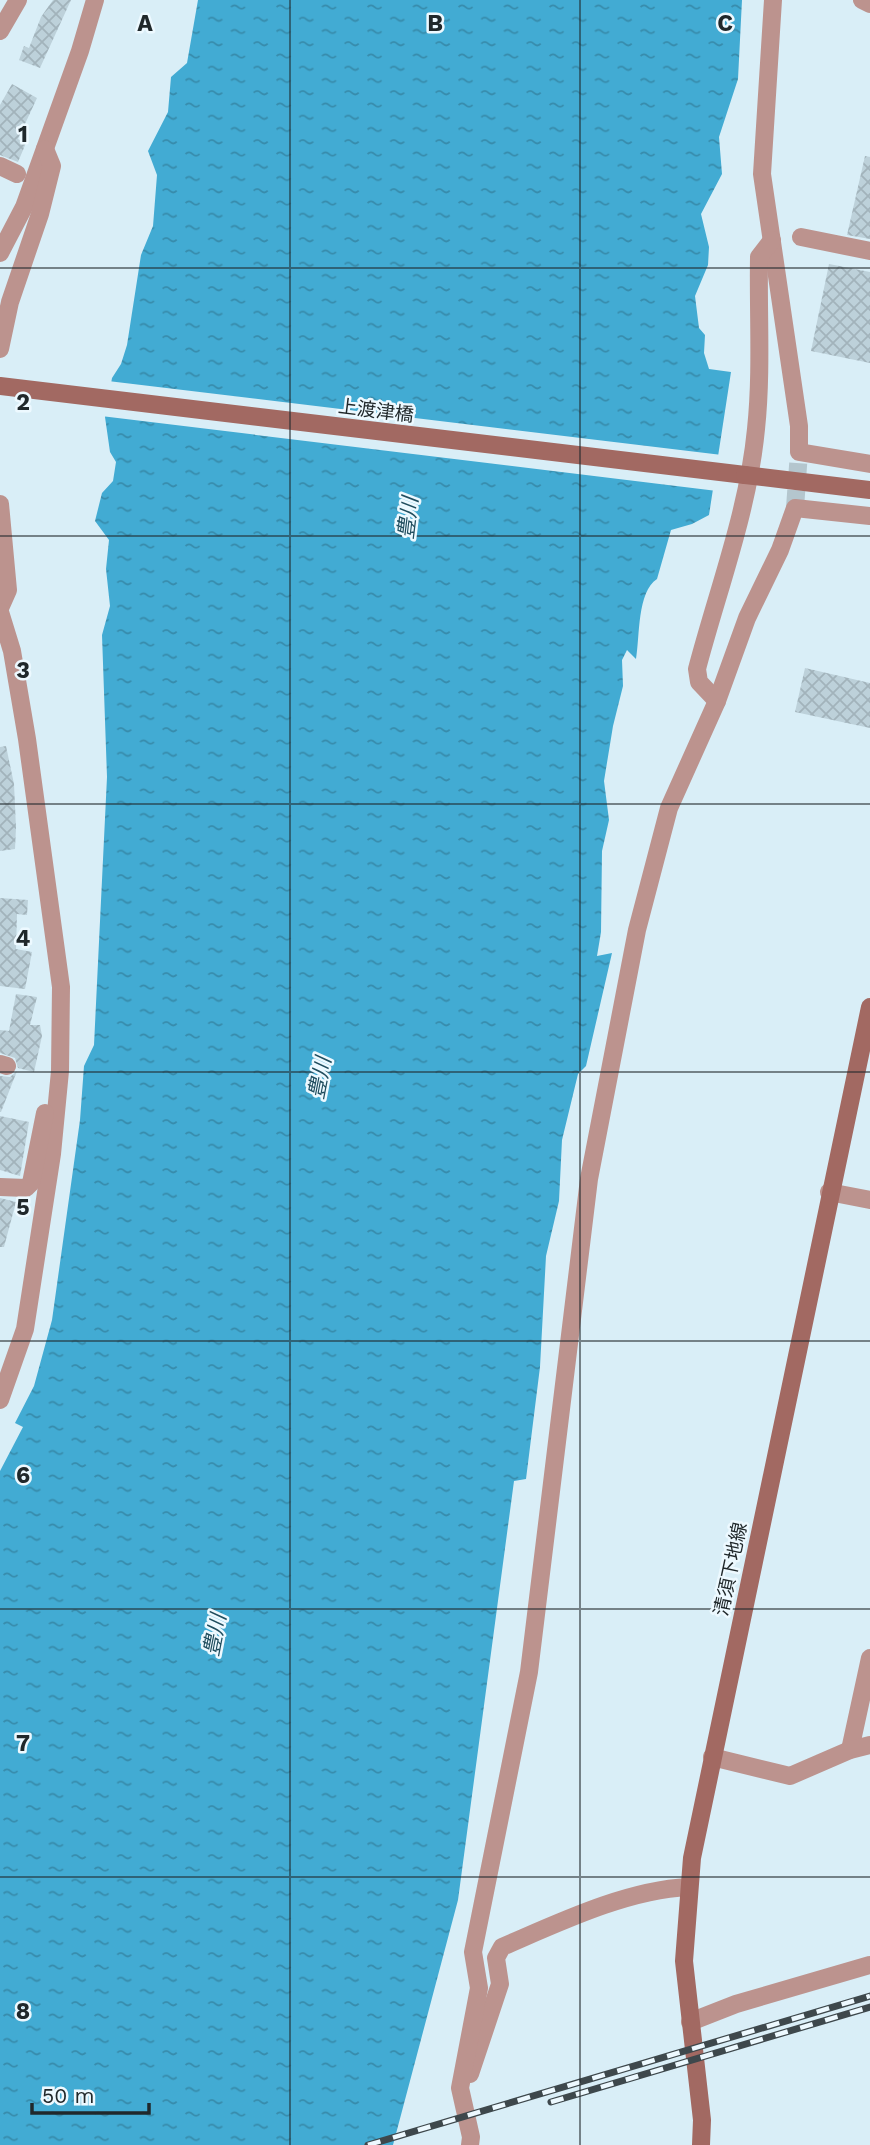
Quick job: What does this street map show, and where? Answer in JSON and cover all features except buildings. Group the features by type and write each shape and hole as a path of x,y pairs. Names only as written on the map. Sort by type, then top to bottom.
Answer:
{"main road":[{"name":"上渡津橋","path":"1,386 870,490"},
{"name":"清須下地線","path":"701,2145 702,2120 684,1961 688,1886 712,1757 870,1007"}],"street":[{"path":"0,31 18,0"},
{"path":"0,253 24,207 80,51 95,0"},
{"path":"773,0 762,174 799,426 799,452 870,464"},
{"path":"862,0 870,4"},
{"path":"0,349 10,302 40,214 52,166 45,149"},
{"path":"0,166 17,174"},
{"path":"801,237 870,251"},
{"path":"717,701 699,682 697,669 742,518 747,475 757,428 759,257 772,240"},
{"path":"0,504 8,590 0,610 12,652 57,944 61,987 60,1071 52,1154 25,1329 0,1400"},
{"path":"470,2145 471,2137 460,2088 479,1988 473,1952 529,1672 589,1179 637,930 669,808 717,701 747,618 780,550 795,508 870,516"},
{"path":"0,1187 26,1188 31,1183 50,1087 60,1071"},
{"path":"829,1192 870,1200"},
{"path":"850,1750 870,1658"},
{"path":"712,1757 790,1776 850,1750 870,1745"},
{"path":"460,2088 474,2070 500,1984 496,1958 502,1947 583,1913 669,1888 688,1886"},
{"path":"690,2022 736,2004 870,1965"}],"water":[{"name":"豊川","path":"198,0 742,0 738,79 719,137 722,174 701,214 709,247 708,265 695,296 699,328 705,335 704,353 709,369 731,372 709,515 692,524 671,530 657,579 646,594 640,615 636,659 627,650 622,660 623,686 604,781 609,820 602,851 601,932 597,956 612,953 586,1066 578,1074 562,1140 559,1201 546,1256 540,1367 526,1479 514,1481 458,1900 393,2145 0,2145 0,1471 23,1427 15,1423 34,1386 52,1320 80,1120 84,1066 94,1045 107,777 102,635 110,606 106,569 109,540 95,521 102,493 113,481 116,462 110,452 105,417 112,378 121,364 127,345 141,255 153,226 157,175 148,151 168,112 171,77 187,63"}],"pier":[{"path":"108,381 722,455 717,491 101,416"}],"tunnel":[{"path":"795,508 799,452"}],"railway":[{"path":"368,2145 870,1996"},
{"path":"551,2102 870,2007"}]}
